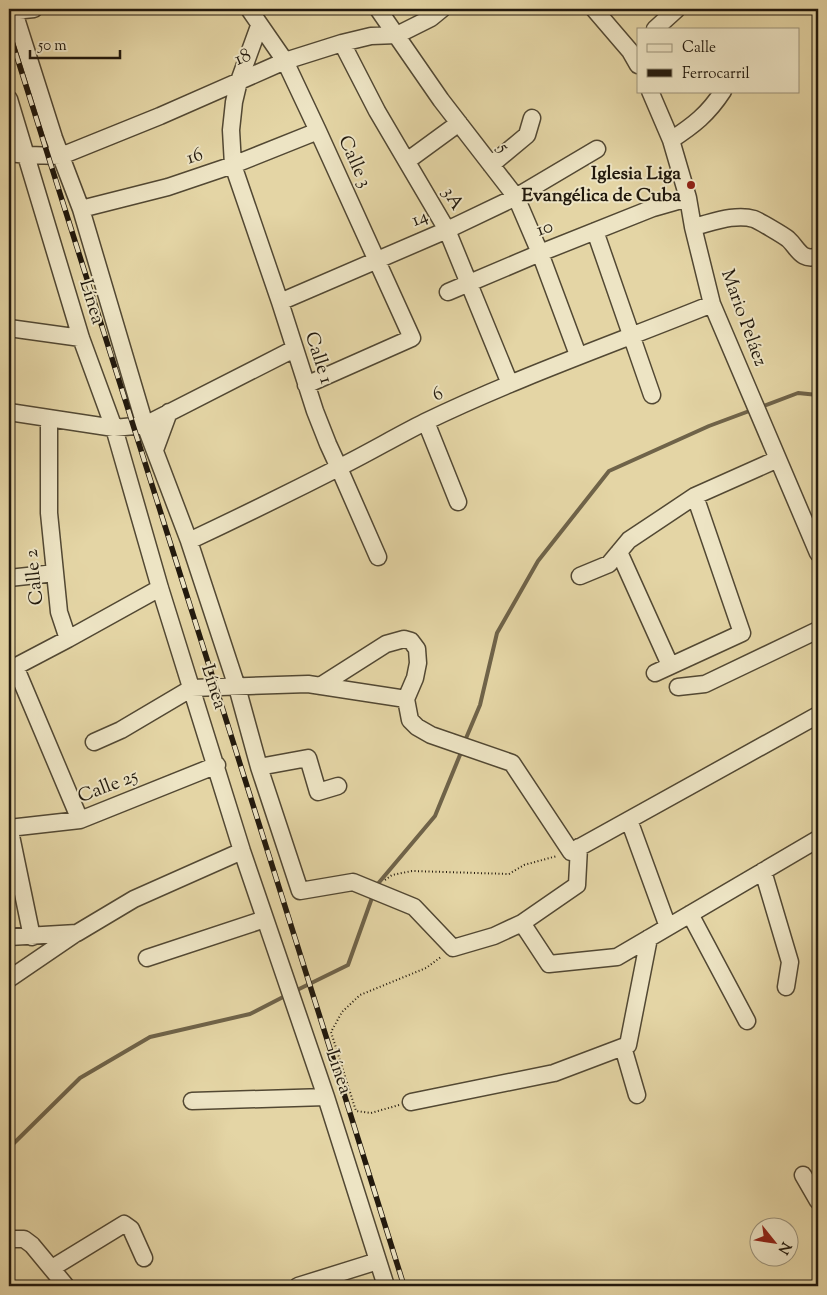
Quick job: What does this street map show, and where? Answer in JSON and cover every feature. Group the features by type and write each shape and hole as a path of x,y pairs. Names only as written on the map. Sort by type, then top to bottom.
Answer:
{"street":[{"path":"14,10 34,9"},
{"name":"Calle 3","path":"249,9 285,61 412,338 306,385"},
{"name":"5","path":"378,9 441,100 516,197 540,253 578,355"},
{"name":"18","path":"61,156 160,116 285,61 371,36 397,35 430,18 442,9"},
{"path":"594,9 635,53"},
{"path":"656,28 677,9"},
{"name":"Línea","path":"14,10 54,138 81,209 145,425 189,541 237,687 259,767 300,891 353,882 414,907 453,948"},
{"name":"Calle 1","path":"259,26 234,102 231,130 233,165 306,385 328,444 378,557"},
{"name":"3A","path":"342,43 377,111 447,230 510,384"},
{"name":"Mario Peláez","path":"650,92 671,140 688,198 693,227 712,304 818,553"},
{"path":"671,140 705,116 722,92"},
{"name":"Línea","path":"9,98 82,338 114,428 160,588 217,765 242,851 326,1097 386,1286"},
{"path":"491,165 527,135 532,118"},
{"path":"407,161 459,123"},
{"name":"16","path":"81,209 168,186 233,165 318,130"},
{"name":"14","path":"280,302 447,230 516,197 597,150"},
{"path":"9,153 61,156"},
{"name":"10","path":"448,292 653,208 688,198"},
{"path":"693,227 737,217 754,219 788,239 802,256 808,258 818,256"},
{"path":"595,231 652,395"},
{"name":"6","path":"189,541 339,468 426,422 578,355 631,337 712,304"},
{"path":"9,328 82,338"},
{"path":"9,412 114,428 145,425 294,349"},
{"path":"156,450 169,412"},
{"name":"Calle 2","path":"49,418 49,513 59,612 68,640"},
{"path":"426,422 458,502"},
{"path":"580,576 609,564 629,540 695,496 778,459"},
{"path":"655,673 742,633 695,496"},
{"path":"619,552 670,665"},
{"path":"9,578 55,573"},
{"path":"80,820 12,668 68,640 160,588"},
{"path":"678,686 705,684 818,630"},
{"path":"320,686 386,644 404,639 411,640 417,649 415,678 406,699 410,720 417,728 431,735 512,762 575,849 577,885 522,923 494,936 453,948"},
{"path":"94,742 127,727 192,688 308,684 406,699"},
{"path":"575,849 818,715"},
{"path":"259,767 308,758 318,792 338,786"},
{"name":"Calle 25","path":"9,827 80,820 217,765"},
{"path":"628,820 668,927"},
{"path":"9,827 32,936"},
{"path":"522,923 549,964 617,956 818,838"},
{"path":"9,979 77,933 134,899 242,851"},
{"path":"763,871 790,962 786,987"},
{"path":"690,914 747,1020"},
{"path":"147,958 264,919"},
{"path":"9,937 77,933"},
{"path":"411,1102 554,1073 628,1045 649,938"},
{"path":"623,1047 637,1095"},
{"path":"192,1101 326,1097"},
{"path":"802,1175 818,1201"},
{"path":"52,1268 124,1224 130,1229 144,1258"},
{"path":"9,1239 24,1239 32,1245 66,1286"},
{"path":"298,1286 378,1261"}],"path":[{"path":"379,886 392,875 412,871 509,874 524,865 575,849"},
{"path":"411,1102 371,1113 356,1111 331,1032 342,1012 360,995 426,968 453,948"}],"waterway":[{"path":"761,407 798,393 818,395"},
{"path":"464,743 480,705 497,633 538,561 609,471 709,426 752,410"},
{"path":"376,886 435,816 462,750"},
{"path":"293,992 348,965 373,895"},
{"path":"9,1148 80,1078 150,1037 250,1014 287,995"}],"railway":[{"path":"9,32 404,1286"}],"place":[{"name":"Iglesia Liga Evangélica de Cuba","path":"691,185"}]}
